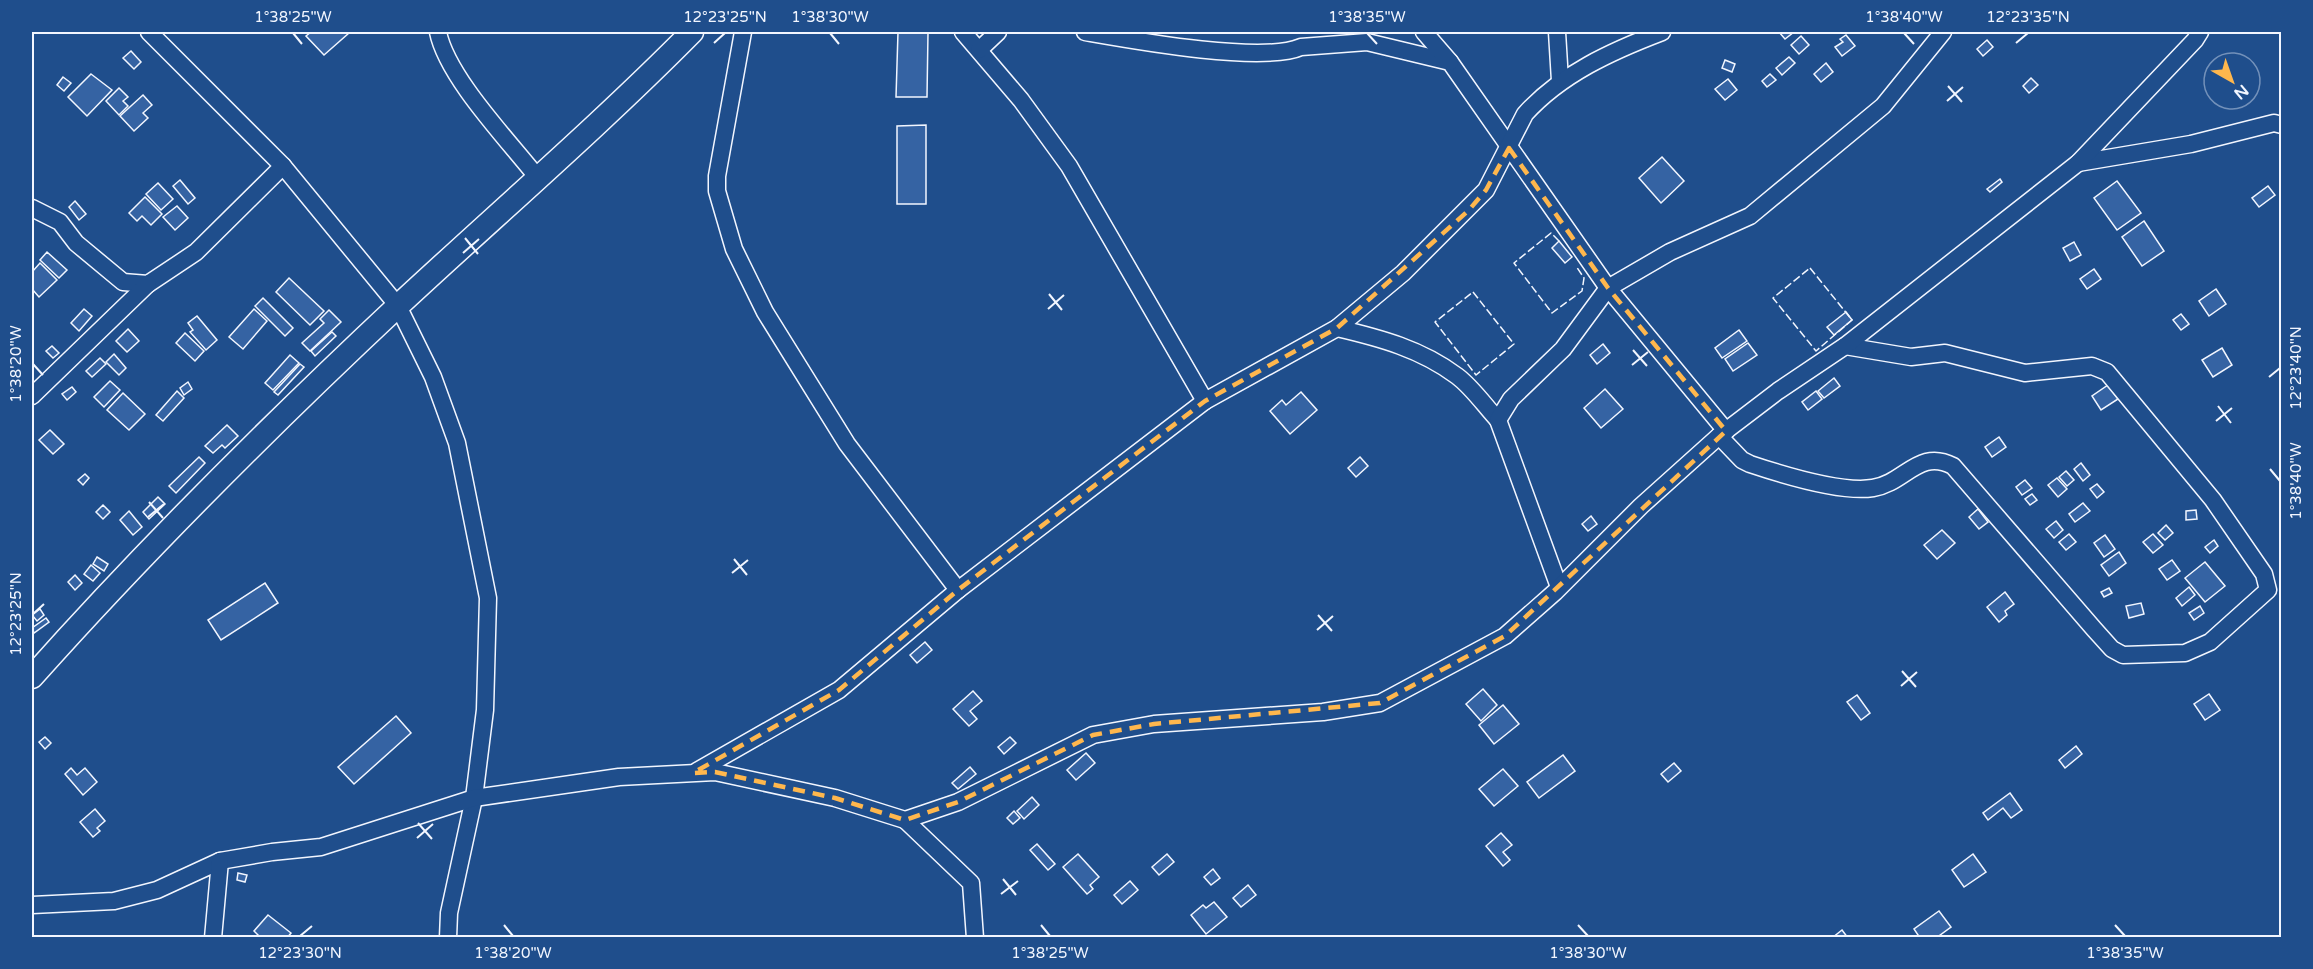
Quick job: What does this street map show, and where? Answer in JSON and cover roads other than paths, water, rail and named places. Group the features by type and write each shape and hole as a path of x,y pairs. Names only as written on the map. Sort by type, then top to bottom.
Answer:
{"street":[{"path":"149,32 283,166 398,306 433,377 457,443 488,598 485,710 474,798 449,913 448,938"},
{"path":"438,32 447,57 469,90 537,177"},
{"path":"32,677 94,606 221,477 398,306 693,32"},
{"path":"743,32 717,176 717,191 734,249 765,312 848,444 958,590"},
{"path":"963,32 1021,100 1069,166 1205,401"},
{"path":"979,50 998,32"},
{"path":"1085,32 1143,42 1241,52 1292,51 1301,47 1367,42 1450,62"},
{"path":"1424,32 1450,62 1608,288 1742,460 1800,480 1867,489 1882,486 1925,461 1939,459 1953,466 2094,629 2112,649 2123,655 2185,653 2202,647 2268,590 2264,574 2213,500 2107,372 2092,366 2025,373 1945,353 1911,357 1845,346"},
{"path":"1557,32 1560,81"},
{"path":"693,773 839,690 958,590 1205,401 1337,328 1403,273 1469,210 1486,190 1525,114 1560,81 1624,46 1662,32"},
{"path":"1498,420 1511,399 1563,349 1608,288 1670,252 1750,216 1883,105 1943,32"},
{"path":"905,820 958,802 1093,735 1154,724 1323,712 1380,703 1505,636 1559,587 1641,506 1723,433 1845,346 2078,163 2200,32"},
{"path":"2078,163 2191,144 2274,123 2282,125"},
{"path":"32,396 148,284 196,252 283,166"},
{"path":"32,208 60,222 76,243 123,282 148,284"},
{"path":"1337,328 1392,341 1426,356 1459,377 1498,420 1559,587"},
{"path":"32,905 114,901 157,890 220,861 321,847 474,798 619,777 715,772 835,798 905,820 971,884 975,938"},
{"path":"213,938 220,861"}]}
